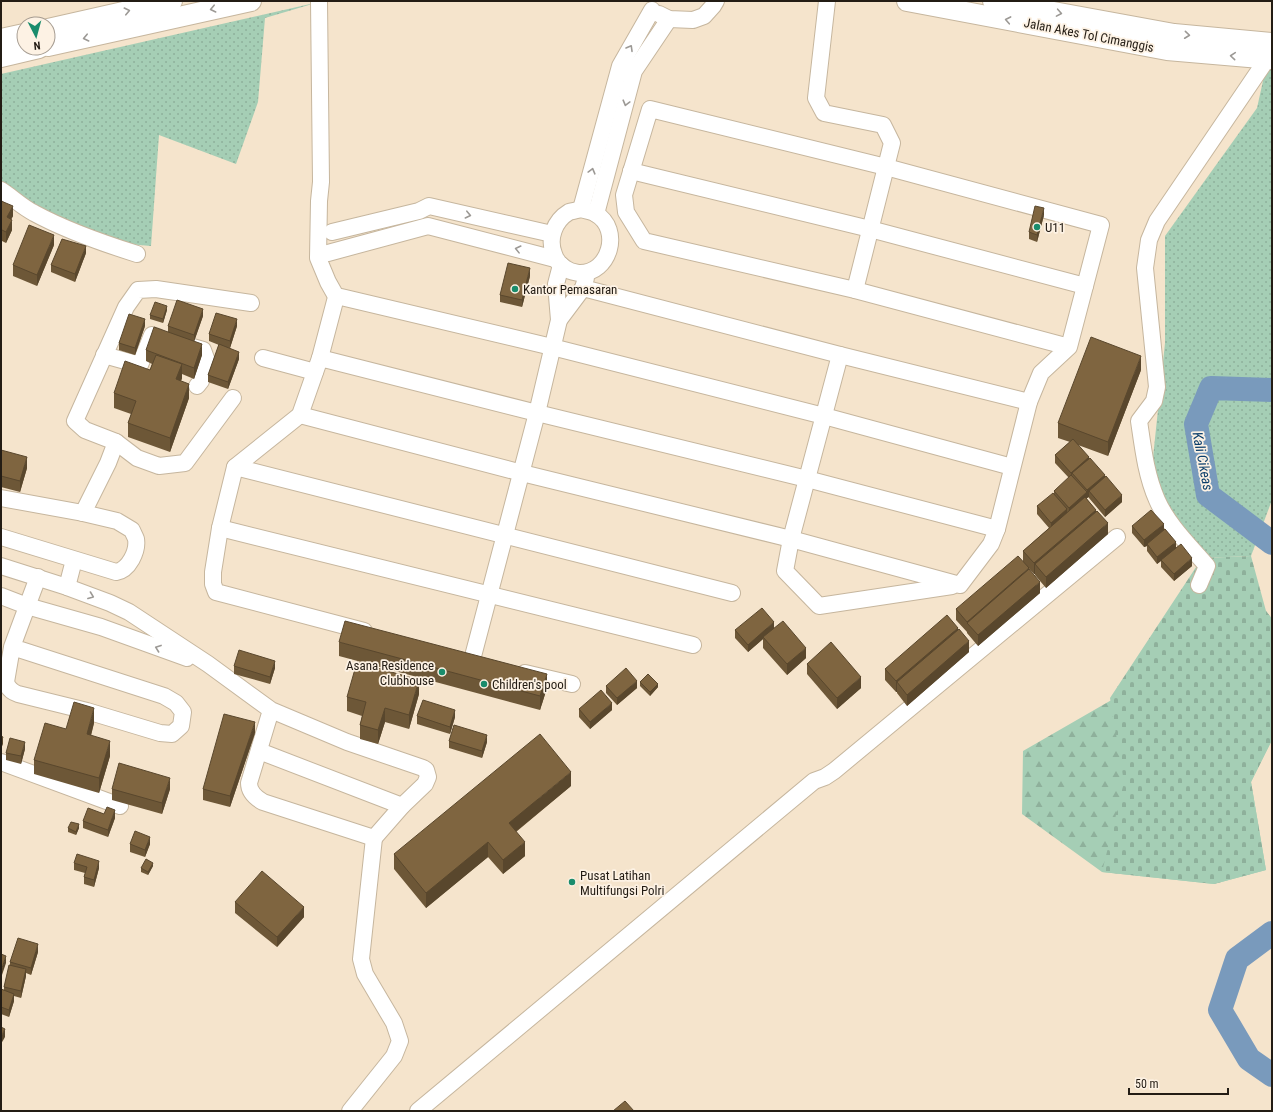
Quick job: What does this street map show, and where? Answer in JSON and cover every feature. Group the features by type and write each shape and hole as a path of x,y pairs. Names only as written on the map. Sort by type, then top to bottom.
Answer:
{"main road":[{"path":"56,27 172,1"},
{"path":"56,44 251,1"},
{"name":"Jalan Akes Tol Cimanggis","path":"907,1 1167,50 1270,54"},
{"path":"993,1 1023,4 1270,54"},
{"path":"1,39 16,36"},
{"path":"1,56 16,53"}],"street":[{"path":"319,1 321,182 319,201 318,258 328,282 337,298"},
{"path":"588,211 620,66 651,5 669,19 693,20 704,16 716,1"},
{"path":"827,1 816,98 824,112 883,125 892,143 855,290"},
{"path":"588,211 634,71 669,19"},
{"path":"1199,585 1207,566 1174,527 1157,500 1146,467 1139,421 1154,401 1157,387 1145,268 1149,240 1157,221 1270,54"},
{"path":"840,355 791,539 785,571 819,606 960,585 991,544 997,529 1029,402 1041,373 1069,347 1101,225 886,166 650,109 624,195 626,212 644,242 855,290 1069,347"},
{"path":"631,171 870,229 1085,286"},
{"path":"1,190 33,213 85,237 137,254"},
{"path":"332,232 430,206 552,234"},
{"path":"428,226 430,206"},
{"path":"558,320 585,280 603,262 608,254 610,235 607,223 588,211 570,212 555,226 552,234 551,248 558,262 570,272 585,280 840,355 1029,402"},
{"path":"328,253 428,226 558,262"},
{"path":"610,235 636,228"},
{"path":"472,660 522,474 552,348 558,320 556,284 558,262"},
{"path":"233,398 185,463 159,466 137,458 116,442 85,430 78,426 75,421 126,307 138,290 156,289 251,303"},
{"path":"337,298 349,299 552,348 824,416 1012,467"},
{"path":"337,298 300,415 235,467 220,528 213,572 213,584 216,592 381,636"},
{"path":"104,355 146,367 152,335 203,350 207,361 201,381 197,386"},
{"path":"263,358 317,365 537,413 807,479 997,529"},
{"path":"300,415 522,474 791,539 960,585"},
{"path":"83,513 108,463 116,442"},
{"path":"235,467 732,593"},
{"path":"1,498 83,513 117,521 132,530 136,539 136,545 130,562 121,571 116,572 1,537"},
{"path":"220,528 693,645"},
{"path":"418,1111 814,781 834,771 1117,537"},
{"path":"67,587 74,560"},
{"path":"2,571 38,577 110,603 129,612 208,664 271,710 347,742 426,770 428,777 425,784 402,806 374,838 361,959 365,974 394,1023 400,1041 394,1056 351,1110"},
{"path":"12,647 164,696 176,703 183,712 181,726 172,734 160,733 86,711 18,694 11,691 7,687 6,682 12,647 38,577"},
{"path":"1,596 27,606 101,627 208,664"},
{"path":"510,669 572,684"},
{"path":"271,710 249,787 257,799 374,838"},
{"path":"259,751 402,806"},
{"path":"1,762 120,806"}],"green space":[{"path":"319,2 265,18 258,102 236,164 159,135 151,246 128,244 42,213 1,186 1,74"},
{"path":"1272,40 1272,500 1251,556 1202,558 1150,486 1165,343 1165,236 1257,108"},
{"path":"1251,556 1266,611 1272,619 1272,740 1251,782 1266,870 1214,884 1102,872 1124,782 1110,698 1202,558"},
{"path":"1266,611 1272,619 1272,740 1251,782 1266,870 1214,884 1102,872 1022,814 1023,751"}],"building":[{"path":"1,201 13,206 7,217 12,220 6,232 1,231"},
{"name":"U11","path":"1035,206 1044,208 1037,235 1029,232"},
{"path":"29,225 54,235 37,275 13,265"},
{"path":"62,239 86,246 75,274 51,265"},
{"name":"Kantor Pemasaran","path":"508,263 530,268 522,300 500,295"},
{"path":"177,300 203,309 194,335 168,326"},
{"path":"155,302 167,306 163,319 150,315"},
{"path":"216,313 237,319 230,341 209,334"},
{"path":"129,314 145,319 135,348 119,343"},
{"path":"154,327 202,344 194,368 146,350"},
{"path":"1091,337 1141,356 1108,442 1058,423"},
{"path":"219,344 239,352 228,382 208,375"},
{"path":"156,355 182,364 176,379 189,384 170,438 128,423 136,401 114,393 125,361 150,370"},
{"path":"1073,439 1089,457 1071,473 1055,455"},
{"path":"1,450 27,457 20,481 1,476"},
{"path":"1090,458 1105,475 1087,490 1072,473"},
{"path":"1071,475 1087,492 1069,508 1054,491"},
{"path":"1106,476 1122,495 1105,510 1089,491"},
{"path":"1053,493 1067,509 1051,523 1037,506"},
{"path":"1085,497 1096,510 1034,563 1023,551"},
{"path":"1151,510 1164,524 1144,540 1132,526"},
{"path":"1097,511 1108,523 1046,577 1035,564"},
{"path":"1165,529 1176,542 1157,557 1147,544"},
{"path":"1181,544 1192,558 1174,574 1161,560"},
{"path":"1018,556 1029,568 967,622 956,609"},
{"path":"1029,569 1040,582 978,635 967,623"},
{"path":"762,608 774,622 748,645 735,630"},
{"path":"947,615 958,628 896,681 885,669"},
{"path":"345,621 547,674 540,696 339,642"},
{"path":"783,621 806,648 787,664 763,637"},
{"path":"959,629 969,641 907,695 897,682"},
{"path":"831,642 861,677 837,698 807,664"},
{"path":"239,650 275,661 270,677 234,666"},
{"path":"357,662 419,680 409,715 385,708 378,730 360,725 366,702 347,697"},
{"path":"626,668 637,681 617,698 606,686"},
{"path":"648,674 658,684 650,692 640,682"},
{"path":"601,690 612,703 590,722 579,709"},
{"path":"423,700 455,710 450,727 417,716"},
{"path":"74,702 94,708 87,734 110,741 99,778 34,760 45,723 66,729"},
{"path":"224,714 255,722 230,796 203,789"},
{"path":"454,725 487,735 482,751 449,741"},
{"path":"540,734 571,772 509,823 525,842 503,860 488,842 426,893 394,854"},
{"path":"10,738 25,742 21,756 6,753"},
{"path":"119,763 170,778 162,803 112,789"},
{"path":"107,807 115,810 108,830 83,821 88,808 104,814"},
{"path":"71,822 79,824 76,832 68,828"},
{"path":"135,831 150,837 145,850 130,844"},
{"path":"77,854 99,861 94,880 84,877 87,867 74,863"},
{"path":"146,859 153,863 148,872 141,868"},
{"path":"262,871 304,907 277,937 235,902"},
{"path":"18,938 38,944 31,968 10,962"},
{"path":"1,954 6,956 1,971"},
{"path":"9,965 26,969 21,991 4,987"},
{"path":"1,989 14,994 9,1010 1,1007"},
{"path":"1,1027 5,1029 1,1037"},
{"path":"625,1101 634,1111 613,1111"}],"waterway":[{"name":"Kali Cikeas","path":"1272,390 1211,388 1196,424 1208,495 1272,543"},
{"name":"Kali Cikeas","path":"1272,933 1237,959 1220,1010 1249,1059 1272,1075"}],"place":[{"name":"U11","path":"1037,227"},
{"name":"Kantor Pemasaran","path":"515,289"},
{"name":"Asana Residence Clubhouse","path":"442,672"},
{"name":"Children's pool","path":"484,684"},
{"name":"Pusat Latihan Multifungsi Polri","path":"572,882"}]}
